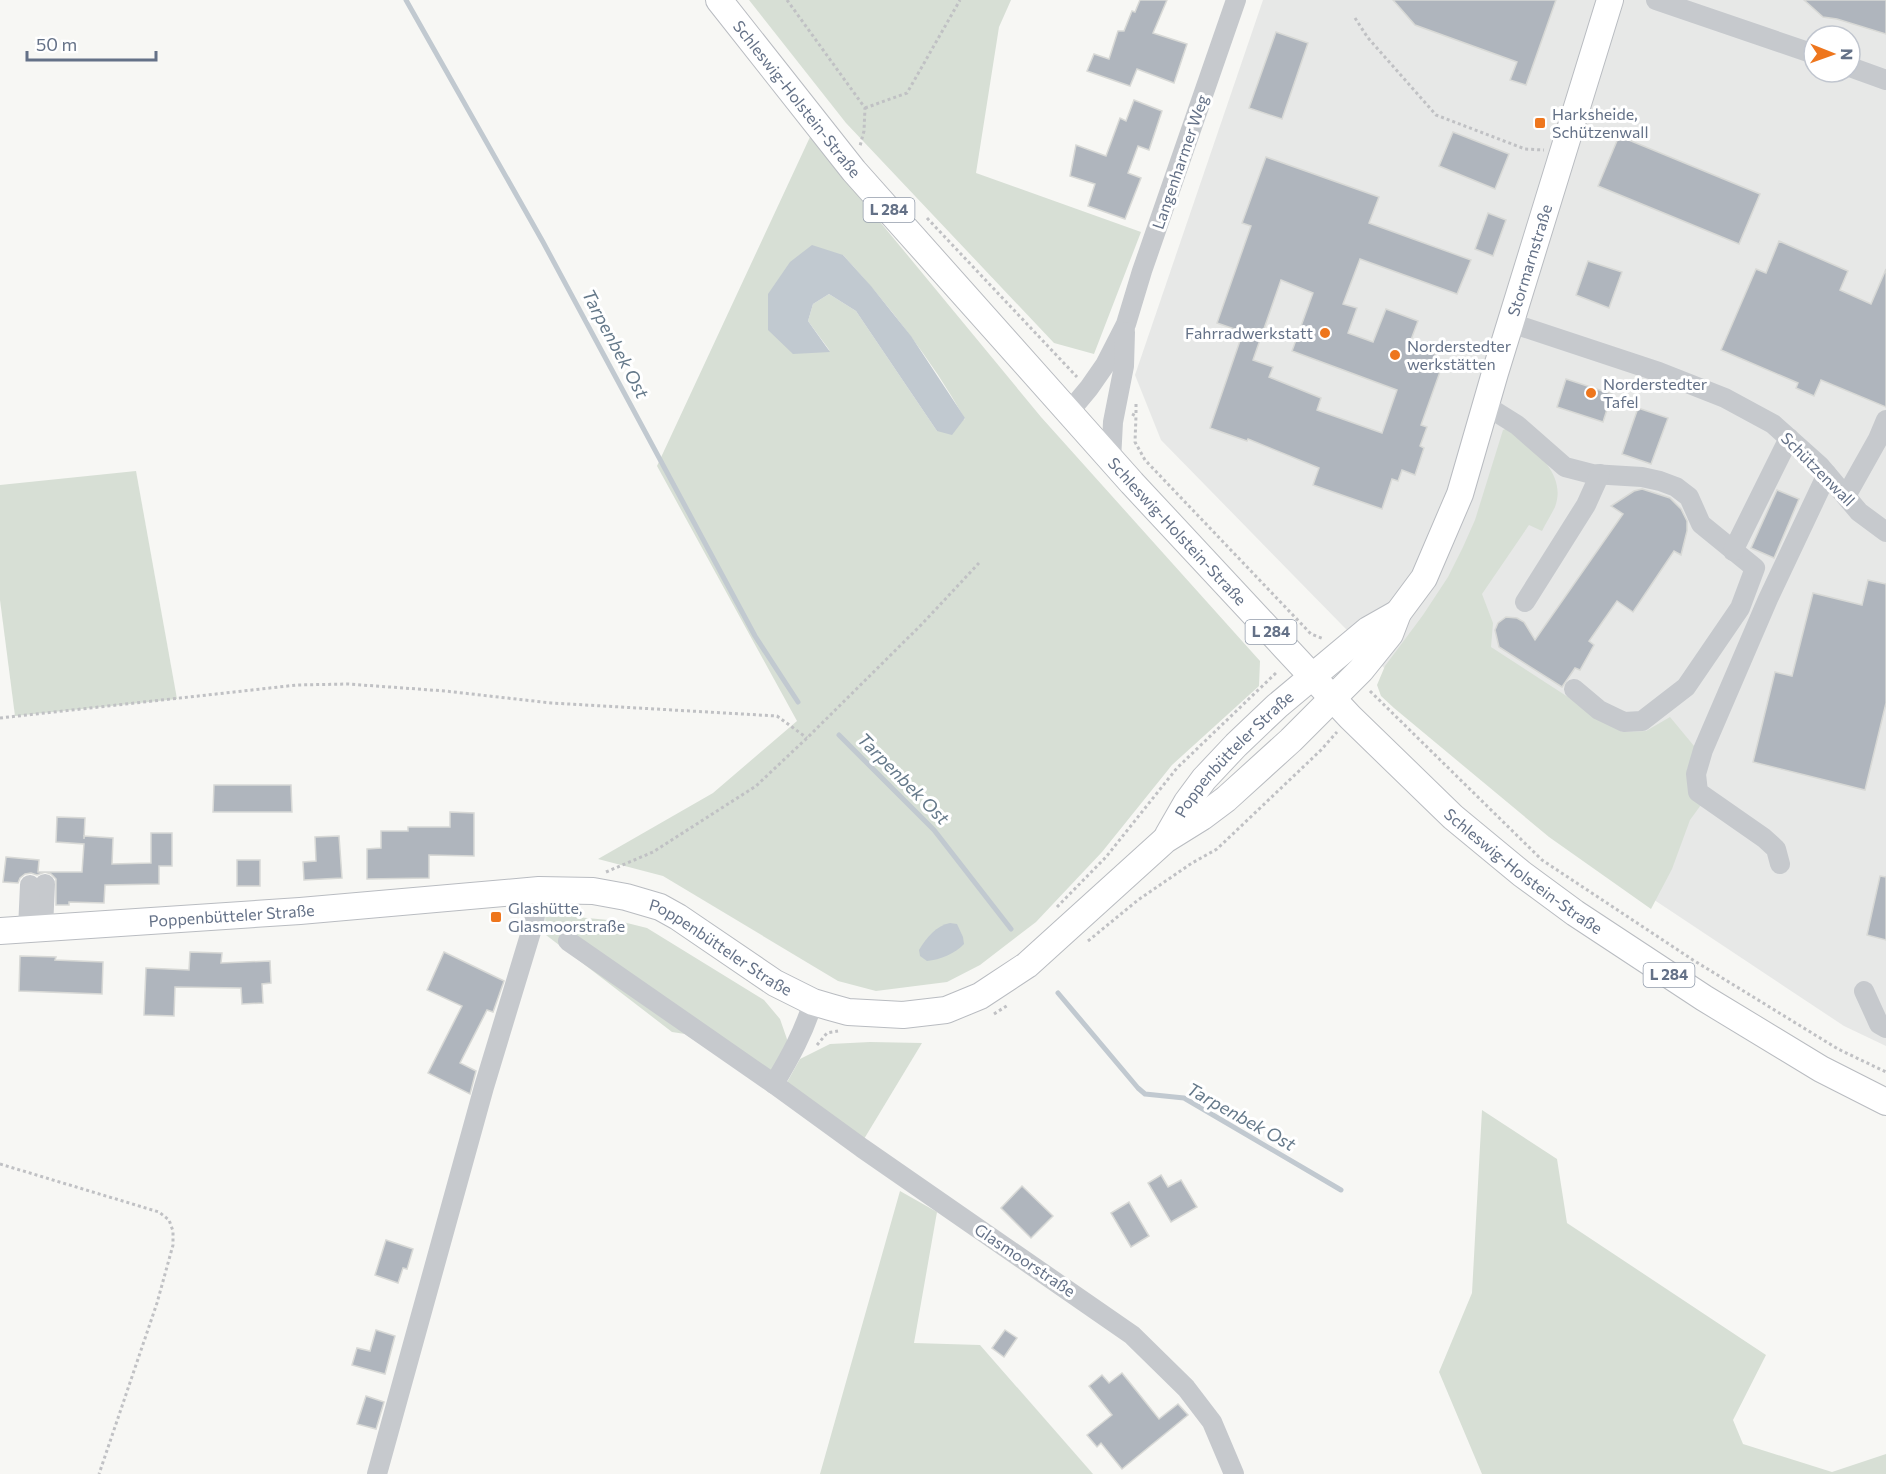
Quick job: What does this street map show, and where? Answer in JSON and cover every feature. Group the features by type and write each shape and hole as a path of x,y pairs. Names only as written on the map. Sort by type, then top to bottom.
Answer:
{"main road":[{"name":"Schleswig-Holstein-Straße","path":"719,0 854,171 1111,460 1304,668 1453,817 1521,874 1575,914 1714,1004 1821,1069 1886,1102"},
{"name":"Stormarnstraße","path":"1304,668 1390,634 1398,613 1413,595 1435,555 1460,494 1485,405 1610,0"},
{"name":"Stormarnstraße","path":"1332,697 1343,653"},
{"name":"Poppenbütteler Straße","path":"1165,840 1187,802 1204,779 1277,706 1304,668"},
{"name":"Poppenbütteler Straße","path":"0,931 288,912 539,890 593,891 626,897 660,907 775,983 813,1002 848,1012 903,1015 946,1010 988,991 1027,964 1165,840 1226,799 1280,751 1332,697"}],"street":[{"name":"Langenharmer Weg","path":"1069,412 1105,365 1126,324 1142,271 1236,0"},
{"path":"1656,0 1802,50"},
{"path":"1862,71 1886,80"},
{"name":"Schützenwall","path":"1511,323 1659,372 1725,398 1773,424 1827,474 1859,512 1886,532"},
{"name":"Langenharmer Weg","path":"1111,460 1111,439 1124,366 1126,324"},
{"path":"1485,405 1517,425 1564,467 1600,474 1642,477 1676,487 1689,498 1701,524 1755,568 1740,608 1686,687 1642,721 1624,722 1599,710 1574,689"},
{"path":"1846,496 1886,420"},
{"path":"1733,551 1789,438"},
{"path":"1525,602 1586,505 1600,474"},
{"path":"1780,864 1776,849 1764,838 1698,792 1695,774 1703,750 1768,599 1827,474"},
{"path":"35,929 38,884"},
{"path":"377,1474 484,1087 534,922 539,890"},
{"name":"Glasmoorstraße","path":"568,941 1132,1335 1186,1388 1212,1422 1234,1474"},
{"path":"1864,991 1880,1024 1886,1028"},
{"path":"774,1084 799,1040 813,1002"}],"path":[{"path":"787,0 865,108 864,131 860,147 855,141"},
{"path":"865,108 907,93 960,0"},
{"path":"1355,18 1368,38 1436,116 1525,149 1563,151"},
{"path":"925,216 1061,362 1089,388"},
{"path":"1116,406 1136,416 1135,442 1145,460 1311,634 1343,653 1371,679 1370,691 1542,860 1693,960 1838,1049 1886,1072"},
{"path":"593,891 606,871 653,852 756,786 922,624 979,563"},
{"path":"1056,908 1106,856 1177,768 1275,673 1304,668 1343,653"},
{"path":"0,718 297,685 348,684 445,691 550,703 777,716 807,738"},
{"path":"0,1164 159,1212 168,1220 173,1231 173,1245 157,1303 99,1474"}],"shaded area":[{"path":"749,0 1011,0 999,27 976,173 1141,232 1094,354 1054,343 846,123"},
{"path":"1263,0 1886,0 1886,1046 1844,1026 1552,832 1390,674 1161,440 1135,375"},
{"path":"810,137 1041,417 1260,661 1259,686 1172,765 1102,852 1036,922 980,965 947,982 876,991 838,981 663,876 598,859 713,793 797,721 657,466","holes":["843,255 924,354 965,419 937,431 856,311 829,294 813,304 808,321 830,351 769,294"]},
{"path":"812,245 843,255 911,336 965,418 952,435 937,431 856,311 829,294 813,304 808,321 830,352 793,354 768,330 768,294 790,262"},
{"path":"1508,428 1545,461 1552,472 1558,494 1555,507 1542,531 1529,525 1482,594 1493,623 1491,647 1622,732 1646,731 1670,717 1699,752 1687,769 1691,787 1706,798 1690,820 1672,869 1651,909 1549,837 1394,708 1381,696 1377,685 1385,666 1448,577 1475,520 1503,430"},
{"path":"136,471 177,699 15,716 0,600 0,485"},
{"path":"545,914 619,921 647,928 764,1000 780,1019 788,1042 765,1088 685,1034 672,1032 546,935"},
{"path":"950,923 957,924 964,944 952,953 937,959 927,961 920,956 919,950 928,937 936,929"},
{"path":"922,1043 864,1139 786,1084 800,1059 830,1044"},
{"path":"1482,1110 1557,1159 1567,1223 1766,1355 1733,1420 1743,1444 1832,1472 1886,1454 1886,1474 1482,1474 1439,1372 1472,1293"},
{"path":"900,1191 937,1212 914,1343 980,1345 1093,1474 820,1474"}],"building":[{"path":"1140,0 1167,0 1153,33 1187,44 1174,83 1137,69 1130,86 1087,71 1094,54 1109,59 1118,31 1124,31 1132,11 1135,12"},
{"path":"1393,0 1556,0 1526,85 1510,80 1517,62 1415,25"},
{"path":"1804,0 1886,0 1886,34 1862,27 1862,24 1823,17"},
{"path":"1276,32 1308,43 1282,119 1249,108"},
{"path":"1134,100 1162,111 1149,150 1138,146 1128,173 1141,178 1125,219 1088,206 1095,184 1070,176 1076,145 1106,156 1120,118 1126,121"},
{"path":"1453,132 1509,154 1495,189 1439,166"},
{"path":"1619,136 1760,194 1739,244 1598,186"},
{"path":"1266,157 1379,197 1369,223 1471,260 1457,294 1360,259 1343,304 1357,308 1348,333 1373,342 1386,309 1418,321 1409,345 1438,355 1434,366 1441,369 1421,425 1427,427 1420,446 1424,448 1415,475 1402,470 1398,481 1392,479 1382,509 1313,485 1319,468 1248,439 1247,441 1210,428 1243,332 1217,323 1251,226 1242,223","holes":["1281,280 1313,293 1292,351 1397,390 1382,433 1317,410 1321,398 1269,377 1273,367 1253,360"]},
{"path":"1488,213 1506,220 1493,256 1475,249"},
{"path":"1779,241 1848,271 1840,290 1871,304 1886,269 1886,407 1821,380 1814,396 1796,388 1798,383 1721,350 1756,269 1766,273"},
{"path":"1588,261 1622,272 1609,308 1576,295"},
{"path":"1566,379 1612,394 1603,422 1557,407"},
{"path":"1638,408 1668,418 1651,464 1622,454"},
{"path":"1642,489 1670,498 1681,509 1687,521 1687,531 1681,555 1674,551 1633,612 1617,601 1589,641 1594,645 1580,670 1575,668 1562,687 1499,647 1495,630 1498,623 1506,617 1517,618 1524,622 1535,640 1623,514 1611,506 1634,491"},
{"path":"1777,490 1799,499 1774,558 1751,548"},
{"path":"1868,580 1886,584 1886,703 1865,790 1753,762 1775,672 1792,676 1813,593 1862,605"},
{"path":"214,785 291,785 292,812 213,812"},
{"path":"450,812 474,813 474,856 429,855 429,878 367,879 367,849 381,848 381,831 408,831 408,827 450,827"},
{"path":"57,817 85,818 84,836 113,838 112,864 151,863 151,833 172,833 172,866 159,866 159,884 105,885 104,903 69,902 69,905 56,905 56,879 45,872 82,872 84,844 56,842"},
{"path":"339,836 342,878 304,880 303,862 316,861 315,837"},
{"path":"6,857 39,860 38,872 45,872 37,875 25,874 18,883 3,882"},
{"path":"237,860 260,860 260,886 237,886"},
{"path":"1880,876 1886,877 1886,940 1867,935"},
{"path":"190,952 222,953 221,963 270,961 271,983 262,984 263,1003 242,1004 241,988 175,987 174,1016 144,1015 146,968 189,970"},
{"path":"444,952 504,981 493,1012 487,1010 460,1063 476,1071 470,1094 428,1073 462,1006 427,990"},
{"path":"20,956 103,962 102,994 19,991"},
{"path":"1161,1175 1168,1187 1181,1180 1197,1207 1171,1222 1148,1183"},
{"path":"1022,1186 1053,1216 1031,1238 1001,1208"},
{"path":"1129,1202 1149,1236 1131,1247 1111,1213"},
{"path":"386,1240 413,1249 407,1269 403,1268 398,1283 375,1275"},
{"path":"376,1330 395,1336 385,1374 352,1365 357,1348 370,1351"},
{"path":"1005,1330 1017,1338 1004,1357 992,1348"},
{"path":"1122,1373 1159,1419 1178,1404 1188,1415 1122,1469 1101,1443 1097,1447 1087,1435 1112,1415 1089,1386 1102,1375 1109,1383"},
{"path":"366,1396 384,1402 376,1429 357,1424"}],"waterway":[{"name":"Tarpenbek Ost","path":"406,0 543,242 755,636 798,702"},
{"name":"Tarpenbek Ost","path":"839,735 934,830 1011,929"},
{"name":"Tarpenbek Ost","path":"1058,993 1145,1094 1184,1098 1341,1190"}],"place":[{"name":"Harksheide, Schützenwall","path":"1540,123"},
{"name":"Fahrradwerkstatt","path":"1325,333"},
{"name":"Norderstedter werkstätten","path":"1395,355"},
{"name":"Norderstedter Tafel","path":"1591,393"},
{"name":"Glashütte, Glasmoorstraße","path":"496,917"}]}
